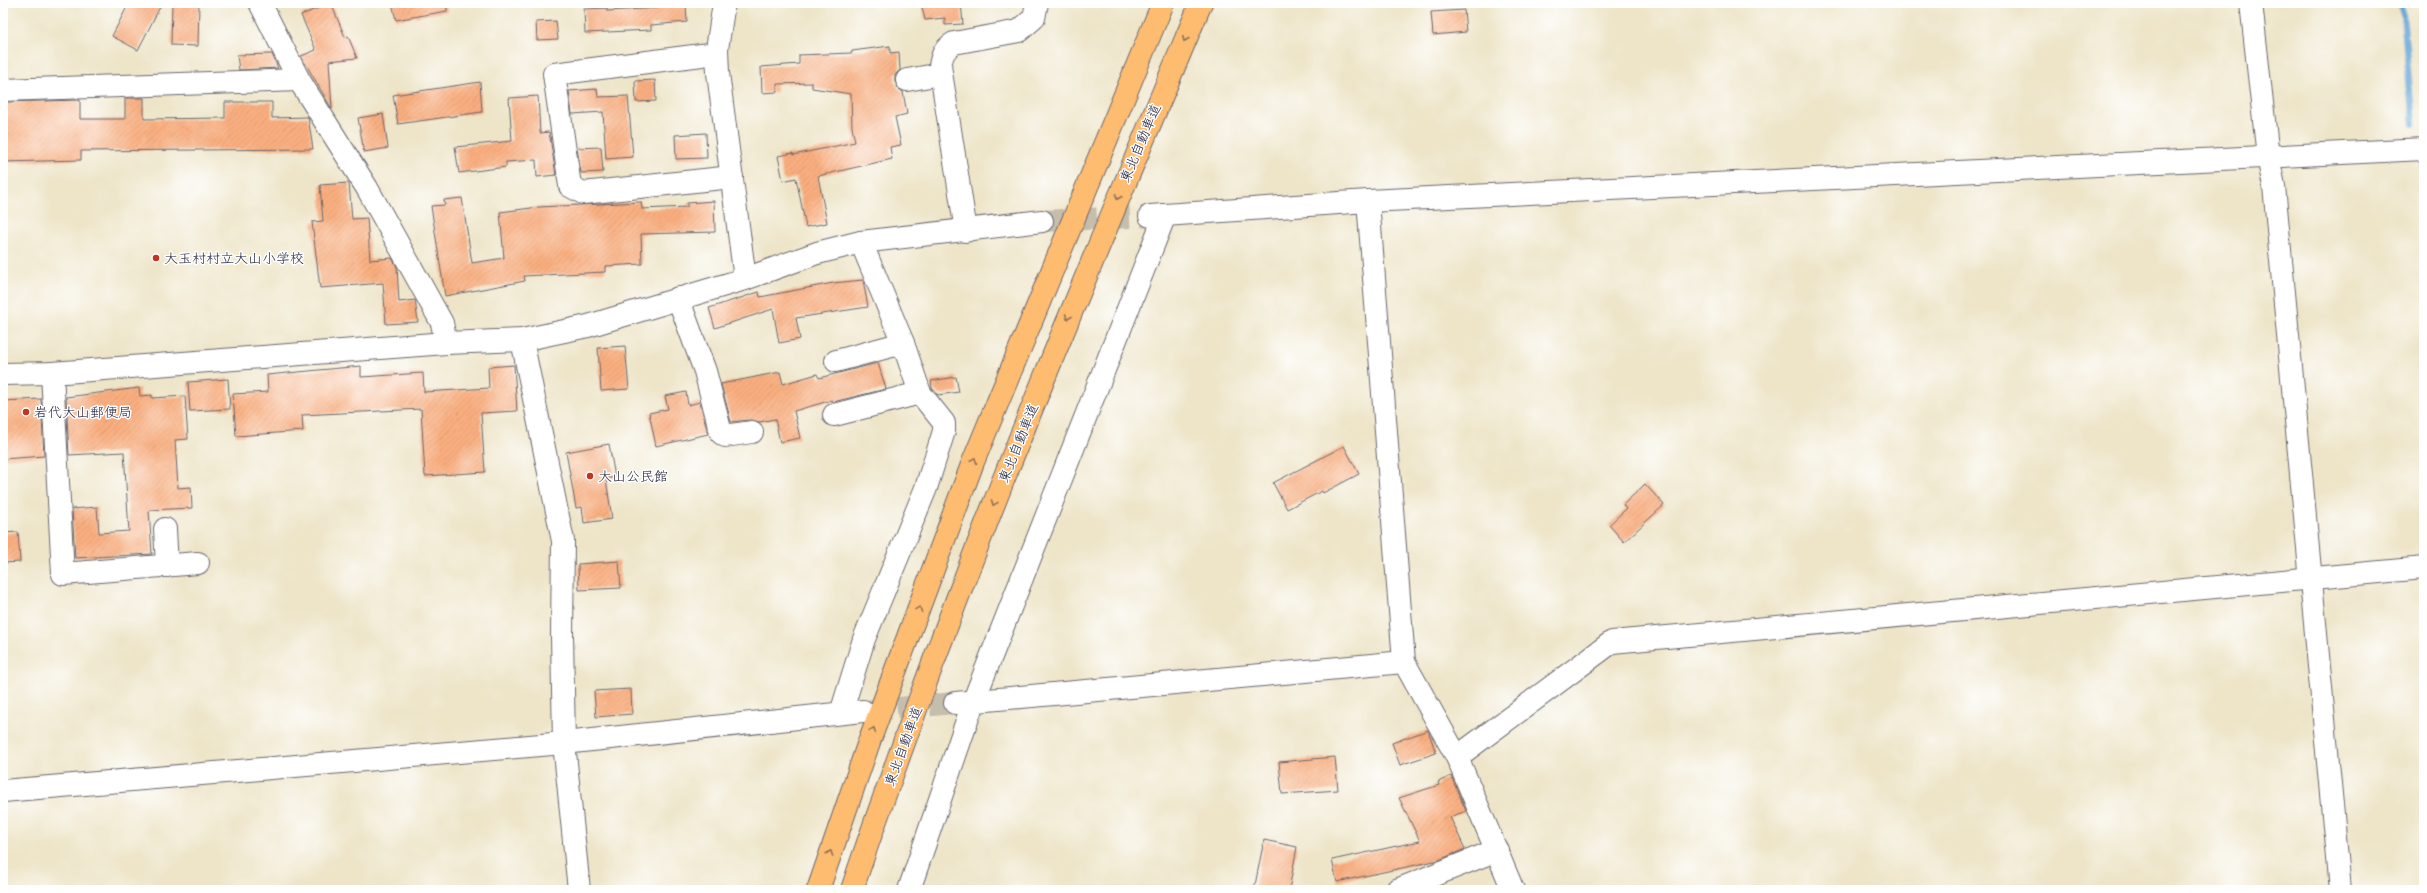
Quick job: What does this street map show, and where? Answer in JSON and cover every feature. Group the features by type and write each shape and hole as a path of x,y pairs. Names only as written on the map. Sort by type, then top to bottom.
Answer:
{"highway":[{"path":"818,890 870,738 973,462 1163,3"},
{"name":"東北自動車道","path":"852,890 952,610 1005,473 1092,257 1201,3"}],"street":[{"path":"260,3 299,80 367,188 402,249 442,323 446,343"},
{"path":"724,3 719,26 717,53 745,279"},
{"path":"966,231 941,74 940,66 943,53 947,47 954,43 1019,31 1034,18 1037,3"},
{"path":"2251,3 2268,157 2274,186 2340,890"},
{"path":"717,53 554,74 570,186 583,193 732,176"},
{"path":"907,80 941,74"},
{"path":"3,90 299,80"},
{"path":"909,890 964,702 1157,216 1368,201 2424,149"},
{"path":"1368,201 1404,662 1457,757 1513,890"},
{"path":"3,374 52,373 446,343 522,340 588,326 745,279 817,253 861,242 924,233 966,231 1042,221"},
{"path":"841,713 864,639 926,488 944,431 944,423 920,393 903,343 861,242"},
{"path":"678,298 705,371 721,433 725,436 752,432"},
{"path":"522,340 564,541 562,636 564,743 578,890"},
{"path":"836,361 903,343"},
{"path":"52,373 63,574 198,563"},
{"path":"834,415 920,393"},
{"path":"165,528 167,566"},
{"path":"1457,757 1612,642 1642,638 2424,568"},
{"path":"964,702 1404,662"},
{"path":"3,791 564,743 863,711"},
{"path":"1397,890 1497,850"}],"building":[{"path":"129,3 162,3 138,50 112,36"},
{"path":"172,3 199,3 198,46 171,45"},
{"path":"331,3 345,37 348,36 357,58 329,61 332,109 301,56 316,50 301,15"},
{"path":"392,3 447,3 447,11 396,20"},
{"path":"686,3 687,22 651,25 651,30 585,33 584,9 607,8 607,11 658,8 658,5"},
{"path":"921,3 961,3 963,24 945,25 945,18 925,20"},
{"path":"1464,10 1466,32 1433,35 1431,12"},
{"path":"556,21 558,39 537,40 536,22"},
{"path":"890,46 890,53 899,52 900,70 895,75 895,82 898,88 903,92 907,114 895,117 901,145 890,147 892,159 818,176 827,223 806,227 796,178 783,181 778,156 793,153 793,155 855,142 852,127 851,94 812,88 812,83 777,84 777,92 762,93 761,67 799,64 799,55 852,53 852,51"},
{"path":"272,54 278,68 239,70 237,55"},
{"path":"655,80 656,101 636,102 635,81"},
{"path":"480,82 482,112 398,124 393,95"},
{"path":"597,89 598,97 628,96 633,157 606,159 603,112 572,114 569,91"},
{"path":"538,96 540,133 549,132 556,175 537,177 536,160 506,162 506,167 459,173 455,147 512,141 509,98"},
{"path":"125,98 144,98 144,119 225,118 225,102 272,102 272,118 308,117 313,149 81,151 81,160 3,162 3,102 80,100 80,119 125,119"},
{"path":"383,114 388,148 364,152 358,118"},
{"path":"706,133 707,158 676,159 675,135"},
{"path":"601,147 603,172 581,173 577,148"},
{"path":"349,183 352,219 367,218 370,260 392,258 397,267 399,302 415,300 418,322 386,324 383,283 320,288 312,222 323,221 320,185"},
{"path":"462,198 472,263 504,258 500,212 539,207 641,202 642,209 687,207 687,203 714,201 715,232 641,234 642,264 605,266 605,272 524,276 525,281 445,296 431,206 445,205 444,200"},
{"path":"863,280 868,307 796,318 800,339 779,343 773,309 715,328 709,308 759,292 760,297 833,283"},
{"path":"625,346 629,389 601,391 598,348"},
{"path":"878,363 886,389 833,402 832,400 794,411 800,438 780,442 775,419 759,422 750,420 731,422 721,384 780,372 783,384 817,374 819,378"},
{"path":"514,365 517,411 481,413 485,472 425,476 421,409 302,415 303,431 236,436 233,394 268,392 267,375 361,366 361,377 423,373 424,392 489,388 488,367"},
{"path":"956,377 959,392 938,395 932,388 931,381"},
{"path":"228,379 230,409 190,411 188,382"},
{"path":"139,388 140,396 152,395 152,398 185,396 188,439 175,440 178,488 191,487 192,508 149,510 152,554 75,558 72,509 97,507 99,533 129,531 124,452 69,455 66,397"},
{"path":"686,392 688,405 700,402 708,434 656,446 649,413 668,409 665,396"},
{"path":"41,399 44,456 3,459 3,401"},
{"path":"609,444 615,477 606,479 612,519 584,523 582,507 576,508 566,452"},
{"path":"1344,446 1359,474 1323,493 1322,491 1287,509 1273,483"},
{"path":"1645,484 1664,505 1624,542 1609,525 1626,509 1623,505"},
{"path":"18,532 20,562 3,563 3,533"},
{"path":"619,561 621,588 579,590 578,564"},
{"path":"631,689 632,714 596,717 594,691"},
{"path":"1428,730 1436,753 1400,765 1392,743"},
{"path":"1335,757 1338,790 1282,794 1279,762"},
{"path":"1451,776 1466,811 1450,817 1465,849 1439,860 1337,882 1332,860 1420,841 1399,798 1439,785 1438,782"},
{"path":"1264,840 1297,847 1289,890 1254,890"}],"waterway":[{"path":"2402,3 2413,124"}],"tunnel":[{"path":"1042,221 1150,216"},
{"path":"864,711 955,703"}],"place":[{"name":"大玉村村立大山小学校","path":"156,258"},
{"name":"岩代大山郵便局","path":"26,412"},
{"name":"大山公民館","path":"590,476"}]}
